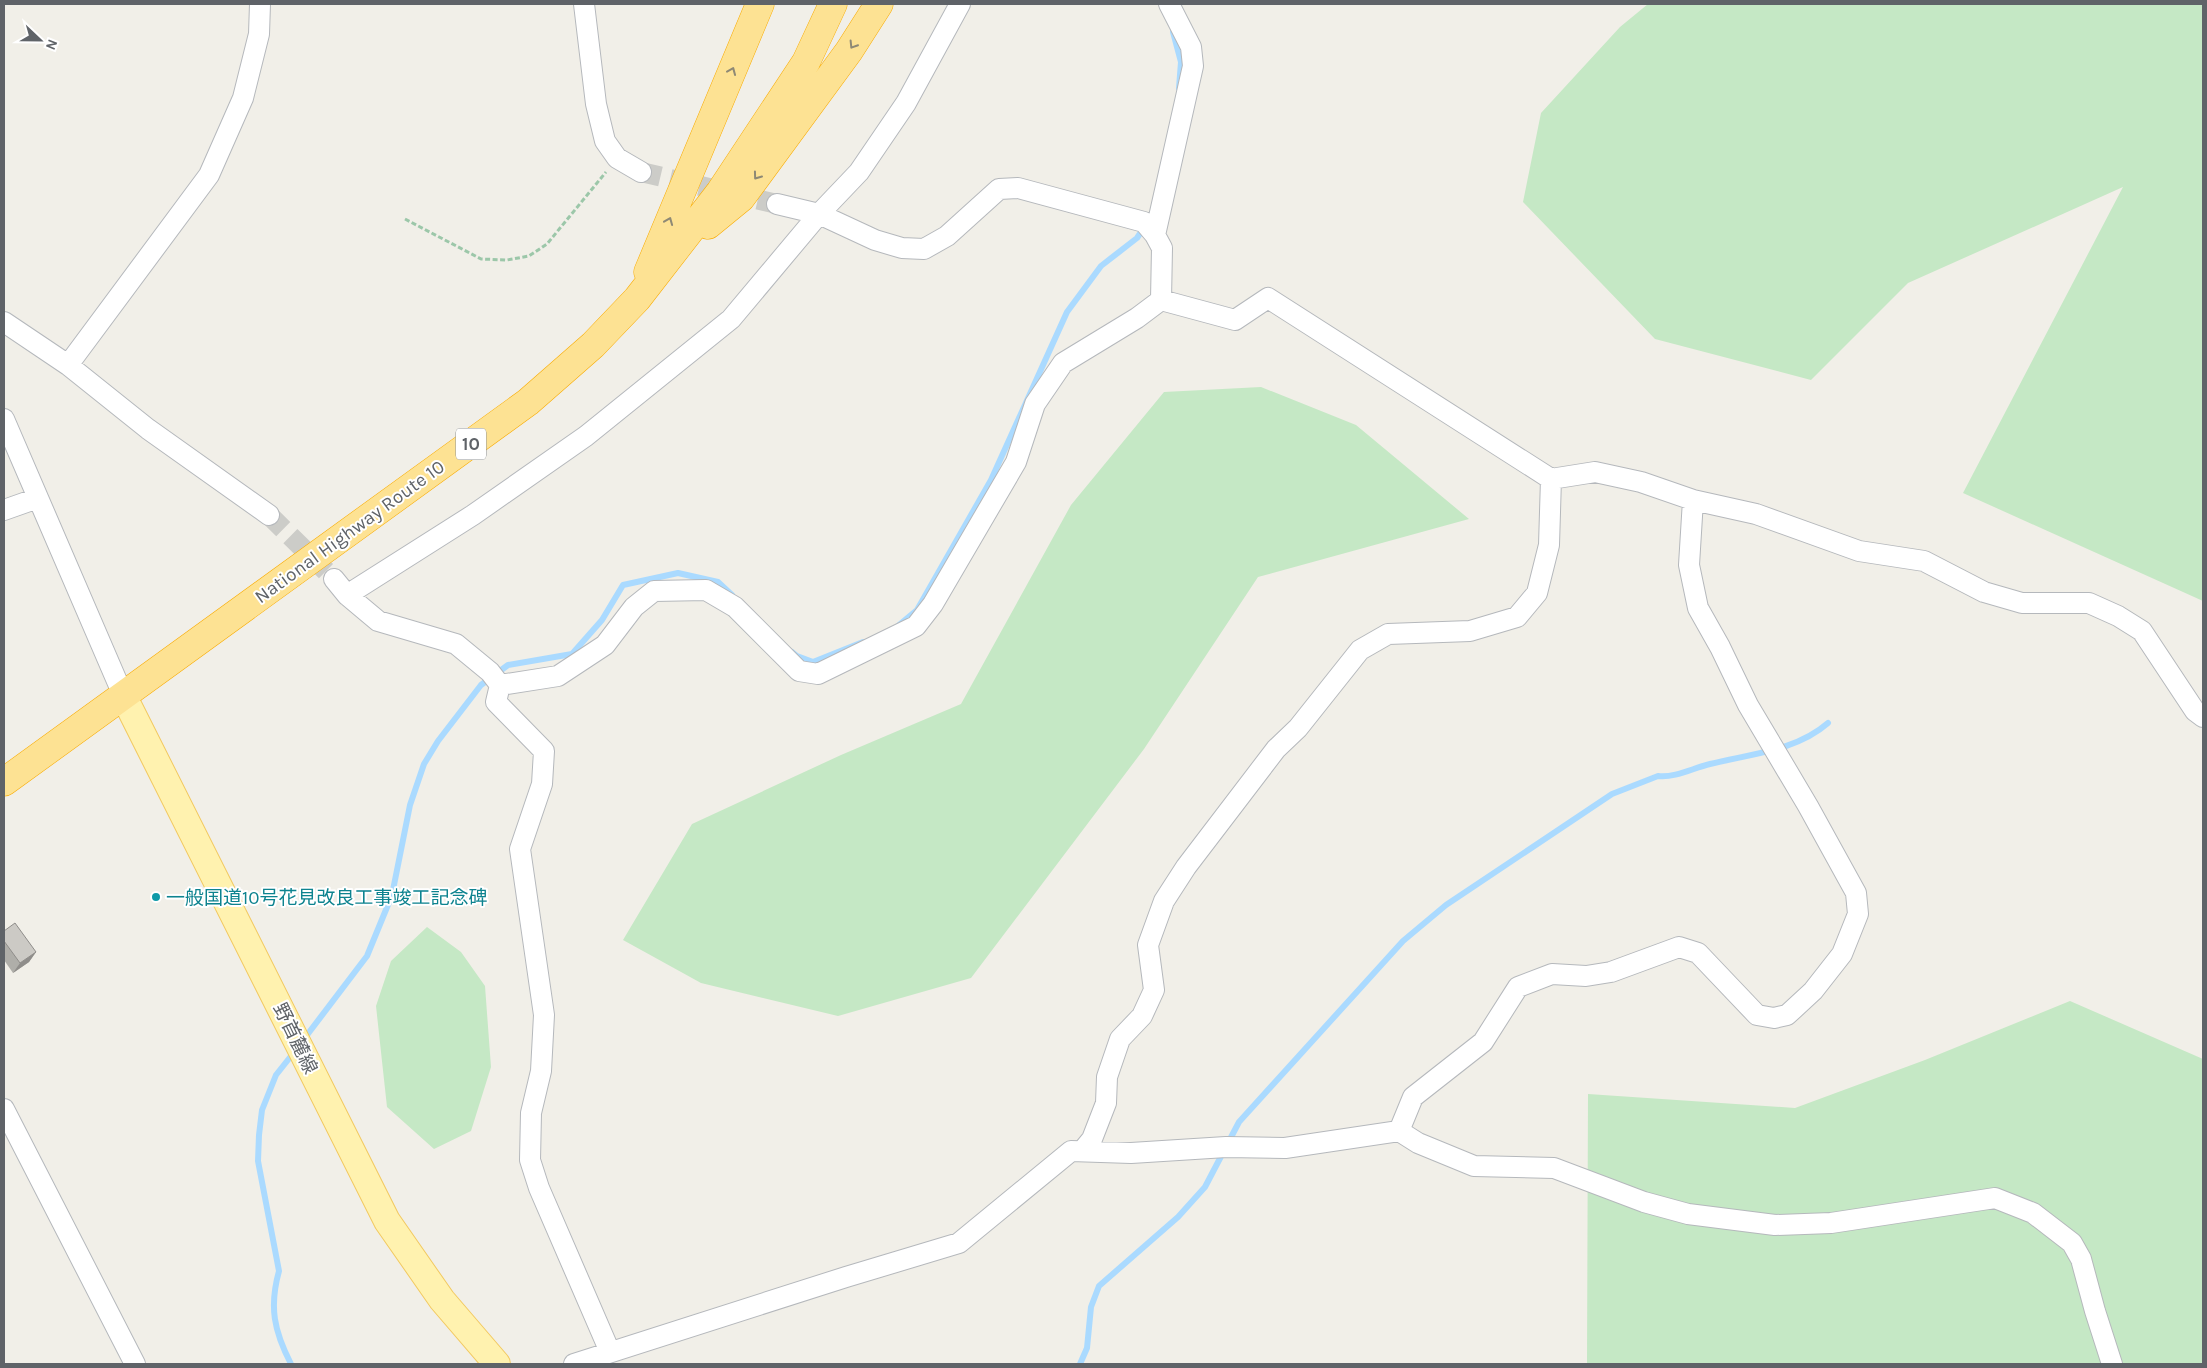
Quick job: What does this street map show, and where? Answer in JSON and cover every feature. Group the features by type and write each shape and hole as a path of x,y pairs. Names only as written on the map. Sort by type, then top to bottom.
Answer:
{"highway":[{"path":"637,298 760,4"},
{"name":"National Highway Route 10","path":"4,782 528,402 593,345 637,298 720,192 806,62 833,4"},
{"path":"674,252 741,198 849,51 879,4"}],"main road":[{"name":"野首麓線","path":"123,695 387,1221 442,1300 497,1364"}],"street":[{"path":"68,365 209,176 243,98 259,34 260,4"},
{"path":"584,4 596,104 604,142 617,158 642,172"},
{"path":"348,595 473,515 586,436 731,319 819,214 858,172 906,103 960,4"},
{"path":"1155,235 1193,66 1191,47 1170,4"},
{"path":"777,204 819,214 875,240 902,248 924,249 947,236 999,189 1018,188 1144,222 1155,235 1162,248 1161,300"},
{"path":"1161,300 1235,320 1268,298 1551,479 1595,472 1641,482 1693,500 1756,514 1858,551 1924,561 1961,578 1984,592 2022,603 2089,604 2118,616 2142,632 2195,711 2203,717"},
{"path":"500,685 558,676 605,645 634,608 654,591 706,590 735,607 799,671 818,674 916,626 933,604 1016,462 1035,404 1063,363 1137,318 1161,300"},
{"path":"4,322 68,365 148,429 269,515"},
{"path":"4,418 123,695"},
{"path":"1083,1150 1092,1139 1106,1103 1107,1077 1120,1039 1142,1016 1154,990 1148,945 1164,901 1186,867 1276,749 1298,728 1360,650 1388,634 1470,631 1517,617 1537,593 1550,545 1551,479"},
{"path":"4,510 38,498"},
{"path":"1399,1131 1413,1097 1484,1042 1518,987 1552,974 1586,976 1612,972 1679,947 1698,953 1757,1015 1774,1018 1787,1015 1813,991 1842,954 1858,914 1856,893 1808,806 1748,705 1720,647 1698,608 1689,565 1693,500"},
{"path":"334,579 348,595 378,621 456,644 490,672 500,685"},
{"path":"500,685 496,702 544,751 542,784 520,849 544,1015 541,1071 530,1113 530,1160 539,1188 610,1352"},
{"path":"4,1109 135,1364"},
{"path":"574,1364 959,1243 1071,1151 1131,1153 1226,1147 1285,1148 1399,1131 1418,1143 1474,1166 1554,1168 1644,1202 1688,1214 1775,1225 1831,1223 1995,1198 2033,1213 2072,1243 2082,1259 2095,1311 2112,1364"}],"path":[{"path":"405,219 482,259 507,260 529,256 547,244 617,158"}],"green space":[{"path":"1648,4 2203,4 2203,601 1963,493 2123,187 1908,283 1811,380 1655,339 1523,202 1541,113 1620,27"},
{"path":"1261,387 1356,425 1469,519 1258,577 1144,749 971,978 838,1016 701,983 623,940 692,824 841,755 961,704 1071,505 1164,392"},
{"path":"427,927 461,952 485,986 491,1067 471,1131 434,1149 387,1107 376,1006 391,961"},
{"path":"2070,1001 2203,1059 2203,1364 1587,1364 1588,1094 1795,1108 1925,1060"}],"building":[{"path":"15,923 36,952 20,963 4,941 4,931"}],"waterway":[{"path":"1173,32 1181,62 1179,88"},
{"path":"899,625 917,610 991,480 1067,312 1101,266 1137,238 1145,226"},
{"path":"304,1039 367,956 392,895 410,805 424,764 438,741 481,685 508,665 572,654 602,620 623,585 678,573 718,582 732,595"},
{"path":"792,652 813,662 863,642"},
{"path":"1080,1364 1087,1348 1091,1307 1099,1286 1178,1217 1205,1187 1239,1122 1403,941 1446,905 1612,794 1658,776 1677,774 1710,764 1787,746 1802,740 1828,723"},
{"path":"291,1364 277,1330 275,1319 274,1296 279,1271 258,1161 262,1110 276,1075 295,1051"}],"tunnel":[{"path":"641,172 777,204"},
{"path":"269,515 334,579"}],"place":[{"name":"一般国道10号花見改良工事竣工記念碑","path":"156,897"}]}
